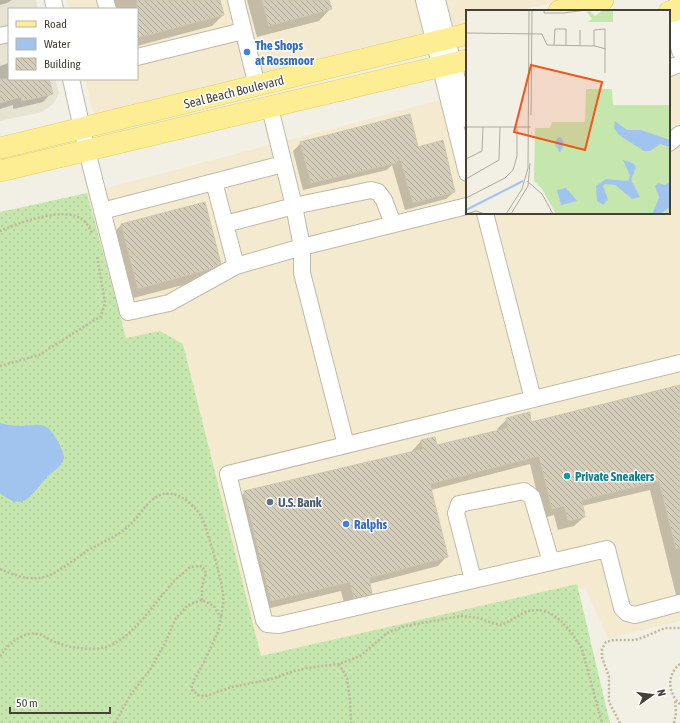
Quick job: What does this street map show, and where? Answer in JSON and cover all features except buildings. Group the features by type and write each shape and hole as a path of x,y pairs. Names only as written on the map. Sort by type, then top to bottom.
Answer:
{"main road":[{"path":"563,10 603,0"},
{"name":"Seal Beach Boulevard","path":"0,148 450,38"},
{"name":"Seal Beach Boulevard","path":"0,171 454,63"}],"street":[{"path":"236,0 257,86"},
{"path":"424,0 450,38"},
{"path":"438,0 450,38 466,165"},
{"path":"675,8 680,51"},
{"path":"138,58 243,31"},
{"path":"454,63 466,115"},
{"path":"670,68 680,64"},
{"path":"71,80 87,151 128,312 169,303 236,266 302,247 466,206"},
{"path":"270,108 294,206 302,247 302,273 346,445"},
{"path":"670,142 680,134"},
{"path":"102,211 283,164"},
{"path":"214,182 236,266"},
{"path":"225,224 294,206 371,190 378,192 384,200 393,224"},
{"path":"485,214 533,399"},
{"path":"680,363 228,474 264,620 267,624 273,626 607,549 622,608 627,613 635,615 680,603"},
{"path":"473,580 456,513 459,504 524,491 532,497 551,562"}],"path":[{"path":"0,231 56,214 70,215 83,220 93,238"},
{"path":"0,366 39,355 101,316 105,303 97,252"},
{"path":"0,569 26,578 50,576 88,551 120,534 157,496 167,493 176,495 194,507 202,519 224,595 218,632 191,689 198,696 206,696 232,688 272,679 307,668 339,664 360,656 387,633 405,626 461,616 479,618 502,625 527,611 540,610 550,613 560,620 572,633 582,649 602,723"},
{"path":"0,656 16,639 26,635 39,634 54,642 71,647 90,648 107,646 119,640 141,622 175,580 190,567 202,566 206,573 202,586 202,600"},
{"path":"115,723 131,694 150,670 165,643 176,618 188,605 202,600 214,606 221,618"},
{"path":"620,723 609,702 609,677 602,657 602,649 606,642 614,640 635,640 665,628 680,628"},
{"path":"339,664 347,678 351,723"},
{"path":"674,723 676,713 675,700 670,686 670,679 673,672 680,664"},
{"path":"675,700 680,704"}],"shaded area":[{"path":"0,0 36,0 38,8 8,8 8,80 55,80 59,93 54,103 42,112 0,121"},
{"name":"The Shops at Rossmoor","path":"66,0 563,0 523,10 466,10 466,24 94,117 85,80 138,80 138,8 68,8"},
{"path":"680,38 680,621 608,639 585,588 261,656 183,344 160,331 126,338 87,193 466,93 466,214 670,214 670,40"}],"green space":[{"path":"87,193 126,338 160,331 183,344 261,656 577,584 610,723 0,723 0,212"}],"water":[{"path":"0,423 16,426 45,426 56,438 64,455 60,466 48,476 27,499 22,501 16,502 0,493"}],"place":[{"name":"The Shops at Rossmoor","path":"247,52"},
{"name":"Private Sneakers","path":"567,476"},
{"name":"U.S. Bank","path":"270,502"},
{"name":"Ralphs","path":"346,524"}]}
